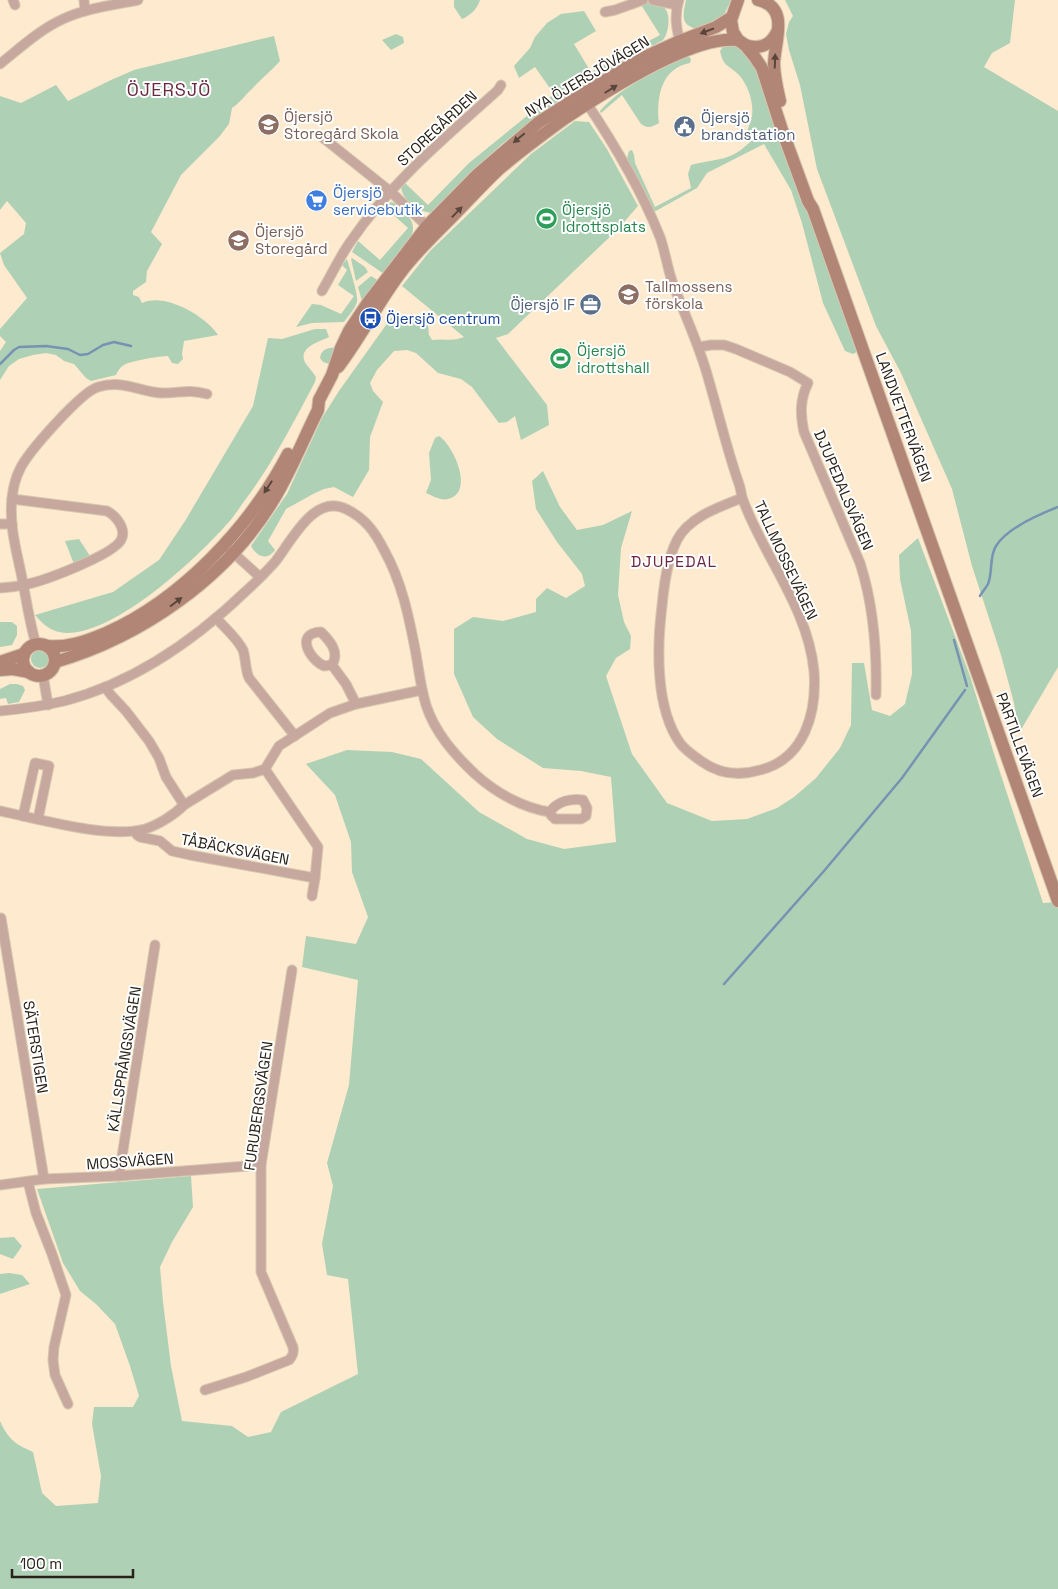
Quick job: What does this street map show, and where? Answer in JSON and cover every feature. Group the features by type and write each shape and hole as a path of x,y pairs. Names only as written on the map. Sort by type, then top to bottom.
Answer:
{"street":[{"path":"84,0 86,12"},
{"path":"0,64 33,37 64,18 138,0"},
{"path":"605,12 643,0"},
{"path":"653,0 678,3 676,15 682,46"},
{"path":"735,9 741,4 752,0"},
{"name":"LANDVETTERVÄGEN","path":"764,1 775,10 778,17 774,64 776,87 790,136 812,200 813,210"},
{"name":"LANDVETTERVÄGEN","path":"735,9 732,30 762,68 782,130 813,210 964,635"},
{"name":"NYA ÖJERSJÖVÄGEN","path":"54,662 92,649 136,628 155,617 212,575 283,464 312,408 319,400 332,375 431,230 584,99 646,68 716,27 735,9"},
{"path":"742,42 757,47 765,45 774,37 778,30"},
{"name":"NYA ÖJERSJÖVÄGEN","path":"682,46 720,40 742,42"},
{"name":"STOREGÅRDEN","path":"322,291 350,241 391,192 423,158 498,90 501,85"},
{"name":"TALLMOSSEVÄGEN","path":"584,99 620,156 655,225 663,246 671,279 699,347 742,498 782,578 803,626 813,664 814,700 810,724 801,740 791,754 772,767 738,774 725,772 707,765 682,745 674,733 661,687 658,637 668,566 677,539 691,524 708,513 742,498"},
{"path":"322,136 391,192 431,230"},
{"name":"DJUPEDALSVÄGEN","path":"699,347 711,345 736,349 790,372 808,382 801,402 801,422 860,564 867,586 876,640 876,695"},
{"path":"0,670 13,669 29,672 37,676 51,670 54,662 53,653 42,645 23,585 12,524 12,499 16,479 26,458 75,403 97,387 121,384 147,391 186,390 207,394"},
{"path":"0,588 23,585 52,577 82,564 120,542 123,534 117,520 107,511 12,499"},
{"path":"0,711 48,705 83,695 129,677 158,660 216,618 260,577 273,564 302,524 319,510 329,506 340,506 358,516 370,526 393,566 407,607 422,690 433,720 445,741 484,782 527,806 550,812"},
{"path":"0,524 12,524"},
{"path":"229,549 260,577"},
{"name":"NYA ÖJERSJÖVÄGEN","path":"42,645 55,647 90,640 128,621 150,608 229,549"},
{"path":"216,618 236,640 242,650 245,670 249,678 295,736"},
{"name":"PARTILLEVÄGEN","path":"964,635 1045,867 1057,894"},
{"path":"29,672 23,662 24,654 28,649 42,645"},
{"path":"0,662 24,654"},
{"path":"332,665 346,684 356,704"},
{"path":"43,675 48,705"},
{"path":"105,687 149,741 159,758 166,777 184,805"},
{"path":"136,831 156,825 184,805 233,775 253,773 265,769 279,746 330,713 356,704 422,690"},
{"path":"23,816 34,763 42,764 49,766 38,819"},
{"path":"265,769 318,847 312,896"},
{"name":"TÅBÄCKSVÄGEN","path":"0,811 102,830 136,831 137,835 160,841 172,851 315,878"},
{"name":"SÄTERSTIGEN","path":"1,918 44,1179"},
{"name":"KÄLLSPRÅNGSVÄGEN","path":"119,1176 155,945"},
{"name":"FURUBERGSVÄGEN","path":"205,1390 246,1377 289,1360 294,1352 261,1272 261,1165 292,970"},
{"name":"MOSSVÄGEN","path":"0,1185 44,1179 119,1176 261,1165"},
{"path":"28,1182 36,1213 66,1295 54,1347 53,1360 55,1375 68,1404"}],"green space":[{"path":"454,0 480,0 473,11 462,19 454,7"},
{"path":"686,0 731,0 723,17 697,29 685,22"},
{"path":"785,0 1015,0 1010,43 992,53 984,67 1058,111 1058,667 1019,733 1014,703 1001,655 972,566 952,489 901,373 876,326 817,169 800,85 789,50 786,34 789,22 793,16"},
{"path":"650,2 662,6 667,12 668,27 663,40 582,85 541,113 471,172 433,213 417,208 408,201 404,196 401,186 405,183 428,205 469,163 554,94 535,67 519,78 514,66 530,48 535,37 547,23 561,14 584,11 596,31 574,44 591,72 660,35 640,3"},
{"path":"396,34 403,37 404,43 391,50 382,40"},
{"path":"274,36 280,61 232,108 229,124 219,137 181,175 151,232 162,244 147,271 146,282 133,291 133,295 139,297 142,303 151,300 161,301 173,303 184,308 204,320 218,335 184,341 183,359 178,364 172,363 168,356 145,359 124,365 116,375 91,381 74,364 64,361 56,355 46,353 19,359 9,366 0,380 0,351 6,342 0,336 0,329 27,298 4,265 0,253 24,234 26,223 7,201 0,210 0,96 21,103 56,85 68,101 134,70"},
{"path":"726,43 736,44 752,58 825,254 857,352 853,354 845,351 823,303 802,223 791,190 764,144 707,173 697,188 654,212 627,158 629,151 632,150 635,163 655,207 691,188 688,174 691,165 731,156 752,140 746,134 752,116 751,100 748,89 742,79 723,60 720,51"},
{"path":"688,56 691,59 690,63 672,71 662,86 658,104 659,123 650,127 641,124 622,95 601,113 600,111 609,102 630,86"},
{"path":"575,121 589,122 607,149 638,206 617,230 508,334 496,338 547,405 549,425 521,440 515,416 507,422 499,423 472,387 461,379 438,373 416,353 407,350 394,351 377,370 370,383 373,391 383,402 370,437 369,470 353,497 334,487 313,494 286,509 268,541 275,550 269,556 262,556 256,553 251,546 287,494 322,418 391,318 410,317 428,325 429,335 432,340 464,337 402,286 430,251 531,154"},
{"path":"391,202 408,216 413,228 410,239 384,274 352,252 358,241 380,260 408,228 387,209 382,212 381,209"},
{"path":"347,259 357,302 344,322 312,323 296,327 312,304 321,305 341,314 354,296 338,285 347,270 342,265"},
{"path":"351,259 365,267 368,272 356,281"},
{"path":"371,276 379,281 362,301 358,287"},
{"path":"315,329 326,329 329,337 310,346 304,354 306,364 316,377 315,382 265,472 232,518 213,539 154,592 109,621 87,630 67,633 53,630 41,622 35,615 113,592 159,560 185,521 253,406 268,338 282,339"},
{"path":"336,347 329,364 323,362 320,358 323,351"},
{"path":"439,436 451,449 456,459 461,479 460,488 456,495 448,499 437,498 426,493 431,480 429,453 435,438"},
{"path":"543,471 560,507 577,530 603,525 632,511 621,548 618,595 624,622 631,636 630,649 616,658 606,676 632,754 667,803 712,821 747,819 777,808 794,797 816,778 840,748 851,725 852,663 864,663 872,710 890,716 905,704 912,674 911,631 900,579 899,555 918,538 970,676 1043,903 1058,902 1058,1589 0,1589 0,1421 13,1440 33,1452 42,1493 56,1506 98,1503 101,1476 92,1424 94,1407 133,1407 139,1396 115,1324 96,1304 80,1291 63,1263 37,1189 191,1176 193,1207 172,1242 160,1267 171,1366 182,1421 232,1426 248,1437 271,1432 281,1412 358,1374 348,1279 327,1275 322,1244 333,1186 327,1163 349,1085 358,980 302,967 306,936 356,944 368,917 352,872 351,842 335,795 306,764 347,750 392,752 421,759 479,812 527,839 564,849 616,842 611,777 581,771 543,768 497,739 473,717 454,674 454,629 473,617 503,621 536,612 536,599 547,588 566,598 585,586 582,574 557,542 536,509 532,481"},
{"path":"79,539 90,556 74,564 65,541"},
{"path":"0,622 12,622 17,626 17,635 12,645 0,647"},
{"path":"40,650 46,653 49,659 46,665 40,668 34,665 31,659 34,653"},
{"path":"10,684 23,686 25,690 19,702 8,704 6,698 0,699 0,689"},
{"path":"14,1237 22,1246 13,1259 0,1254 0,1238"},
{"path":"0,1274 22,1275 30,1284 0,1294"}],"waterway":[{"path":"0,364 19,347 46,346 68,349 80,355 88,354 103,345 114,342 131,346"},
{"path":"980,596 988,584 992,555 1001,539 1024,522 1058,507"},
{"path":"954,640 967,686"},
{"path":"724,984 824,871 902,778 965,690"}],"place":[{"name":"Öjersjö Storegård Skola","path":"268,125"},
{"name":"Öjersjö brandstation","path":"685,126"},
{"name":"Öjersjö servicebutik","path":"317,201"},
{"name":"Öjersjö Idrottsplats","path":"546,218"},
{"name":"Öjersjö Storegård","path":"239,240"},
{"name":"Tallmossens förskola","path":"629,295"},
{"name":"Öjersjö IF","path":"591,304"},
{"name":"Öjersjö centrum","path":"370,318"},
{"name":"Öjersjö idrottshall","path":"561,359"}],"district":[{"name":"ÖJERSJÖ","path":"169,89"},
{"name":"DJUPEDAL","path":"674,561"}]}
